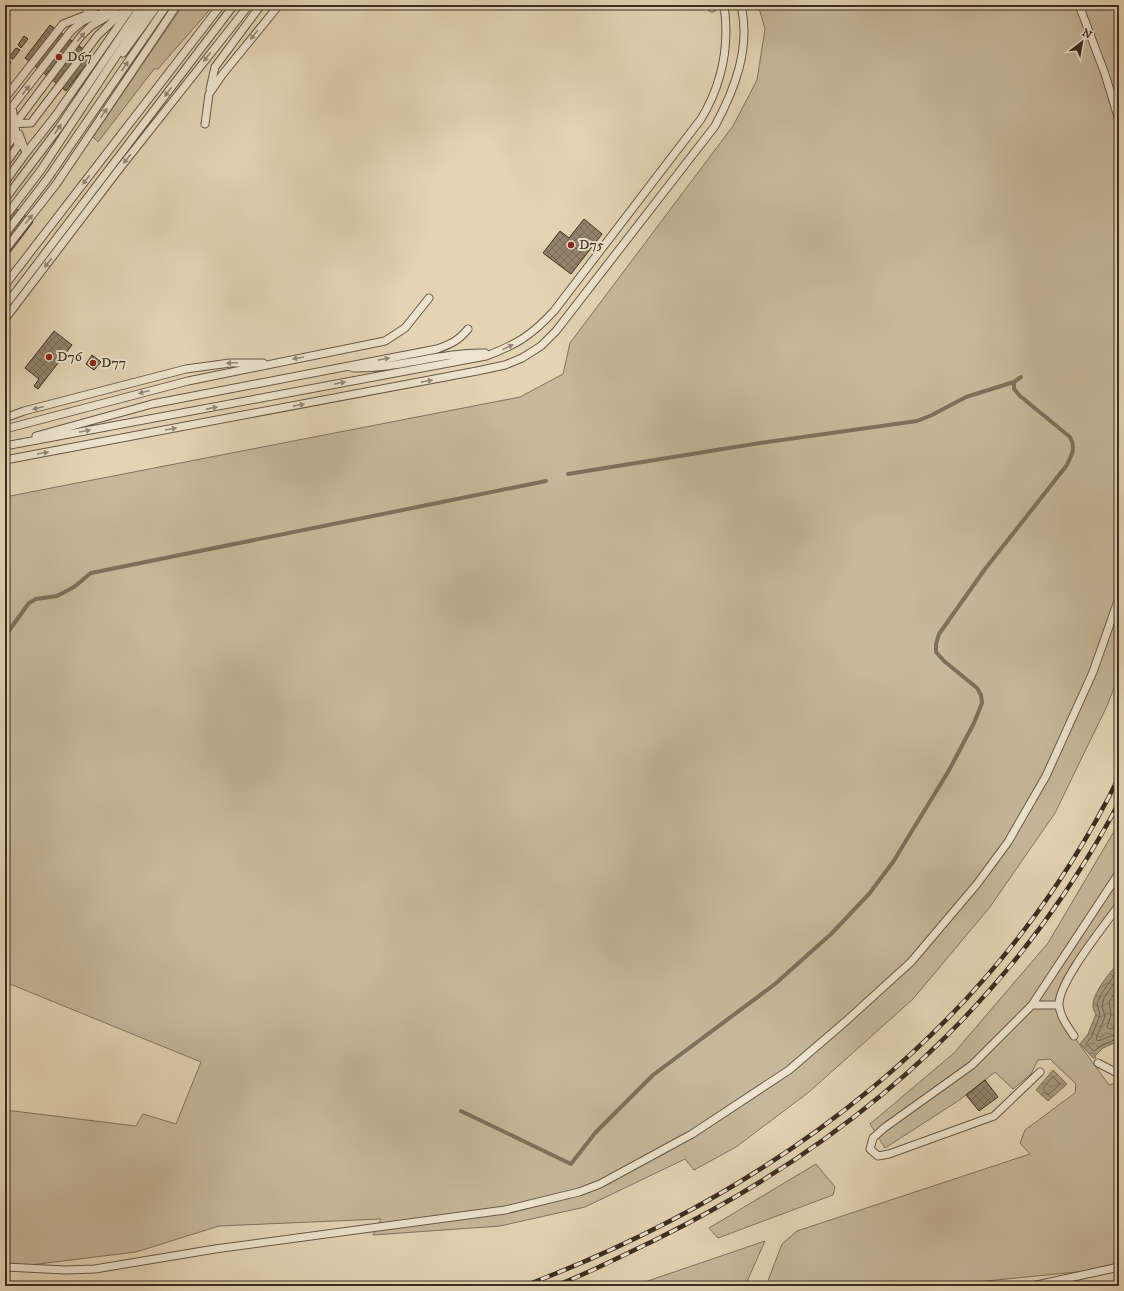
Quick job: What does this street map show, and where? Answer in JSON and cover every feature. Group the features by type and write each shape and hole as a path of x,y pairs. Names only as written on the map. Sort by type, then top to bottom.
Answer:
{"lane":[{"path":"5,98 63,24 98,5"},
{"path":"80,16 118,5"},
{"path":"5,164 18,146 12,107 72,31 83,21 122,5"},
{"path":"5,134 15,124 81,36 91,26 126,5"},
{"path":"5,124 31,123 98,35 132,5"},
{"path":"5,182 56,115 132,5"},
{"path":"5,199 58,129 142,5"},
{"path":"43,166 150,5"},
{"path":"5,217 158,5"},
{"path":"5,234 48,178 167,5"},
{"path":"5,250 57,183 177,5"},
{"path":"5,285 221,5"},
{"path":"5,306 234,5"},
{"path":"5,319 219,41 249,5"},
{"path":"219,41 261,5"},
{"path":"205,124 209,94 215,67 261,5"},
{"path":"209,94 222,75 279,5"},
{"path":"5,446 494,353 509,348 525,339 554,311 701,119 717,89 723,68 726,46 724,5"},
{"path":"5,460 477,372 505,365 522,358 541,346 571,314 715,126 729,100 738,73 743,44 743,15 741,5"},
{"path":"1079,5 1105,74 1119,120"},
{"path":"5,102 26,153"},
{"path":"5,128 15,124"},
{"path":"5,148 10,142 15,124"},
{"path":"5,300 112,164"},
{"path":"5,429 148,391 271,363 385,341 405,328 429,298"},
{"path":"5,446 152,404 437,349 453,344 468,329"},
{"path":"339,367 377,367 400,365 464,352 494,353"},
{"path":"5,418 24,411 186,369 230,363 271,363"},
{"path":"5,1266 65,1270 95,1269 215,1248 505,1210 579,1192 600,1184 692,1134 789,1070 857,1013 911,962 977,884 1008,842 1046,776 1093,672 1119,598"},
{"path":"1040,1072 994,1116 889,1154 878,1156 870,1149 874,1138 884,1128 972,1065 1032,1005 1119,873"},
{"path":"1074,1036 1061,1015 1059,1005 1061,991 1071,974 1119,905"},
{"path":"1032,1005 1059,1005"},
{"path":"1098,1063 1119,1074"},
{"path":"1032,1286 1119,1267"}],"shaded area":[{"path":"183,5 214,5 158,69 154,69 98,142 93,137"},
{"path":"758,5 1114,5 1119,18 1119,675 1107,706 1055,813 990,907 913,999 809,1092 736,1147 694,1170 685,1159 585,1207 500,1226 373,1235 381,1219 219,1226 136,1252 22,1266 5,1263 5,1110 136,1126 143,1114 176,1124 201,1062 5,982 5,497 520,397 563,374 570,343 733,126 757,80 765,29"},
{"path":"1119,823 1119,900 1062,993 1061,1019 1109,1085 1119,1082 1119,1266 1097,1270 936,1286 766,1286 782,1244 797,1231 1030,1154 1020,1143 1025,1130 1075,1093 1076,1084 1050,1059 1038,1060 1031,1074 1013,1089 995,1072 958,1101 885,1148 870,1124 954,1053 1048,943"},
{"path":"816,1164 835,1187 833,1195 718,1238 709,1228"},
{"path":"765,1241 745,1286 633,1286"}],"water":[{"path":"1119,961 1119,1041 1103,1048 1095,1056 1096,1058 1093,1058 1080,1044 1088,1034 1096,1014 1093,1008 1093,1002 1096,994"},
{"path":"1053,1070 1067,1084 1048,1101 1036,1090"}],"building":[{"name":"D67","path":"50,25 93,56 66,91 25,58"},
{"path":"24,36 28,39 21,48 18,45"},
{"path":"16,48 20,50 13,59 9,57"},
{"path":"7,59 11,62 5,70 5,62"},
{"path":"5,200 33,222 5,259"},
{"name":"D75","path":"584,219 602,234 571,274 543,253 560,231 569,238"},
{"name":"D76","path":"54,331 72,345 38,389 34,386 39,379 25,368"},
{"name":"D77","path":"92,355 101,362 94,370 86,364"},
{"path":"985,1080 998,1097 979,1111 966,1095"}],"waterway":[{"path":"568,474 760,443 917,421 932,415 966,397 1014,382 1021,377"},
{"path":"461,1111 571,1164 595,1133 653,1075 775,984 831,934 869,894 893,862 948,772 974,723 982,703 981,695 977,688 944,661 936,652 936,644 939,634 985,569 1067,465 1072,454 1073,444 1070,437 1020,396 1014,389 1014,382"},
{"path":"5,636 29,603 36,599 57,596 74,587 91,573 546,481"}],"railway":[{"path":"524,1286 618,1246 708,1201 792,1148 871,1088 944,1022 1010,948 1069,866 1119,777"},
{"path":"555,1286 618,1258 716,1208 774,1173 830,1135 883,1094 933,1050 980,1002 1023,950 1079,871 1119,802"}],"place":[{"name":"D67","path":"59,57"},
{"name":"D75","path":"571,245"},
{"name":"D76","path":"49,357"},
{"name":"D77","path":"93,363"}]}
